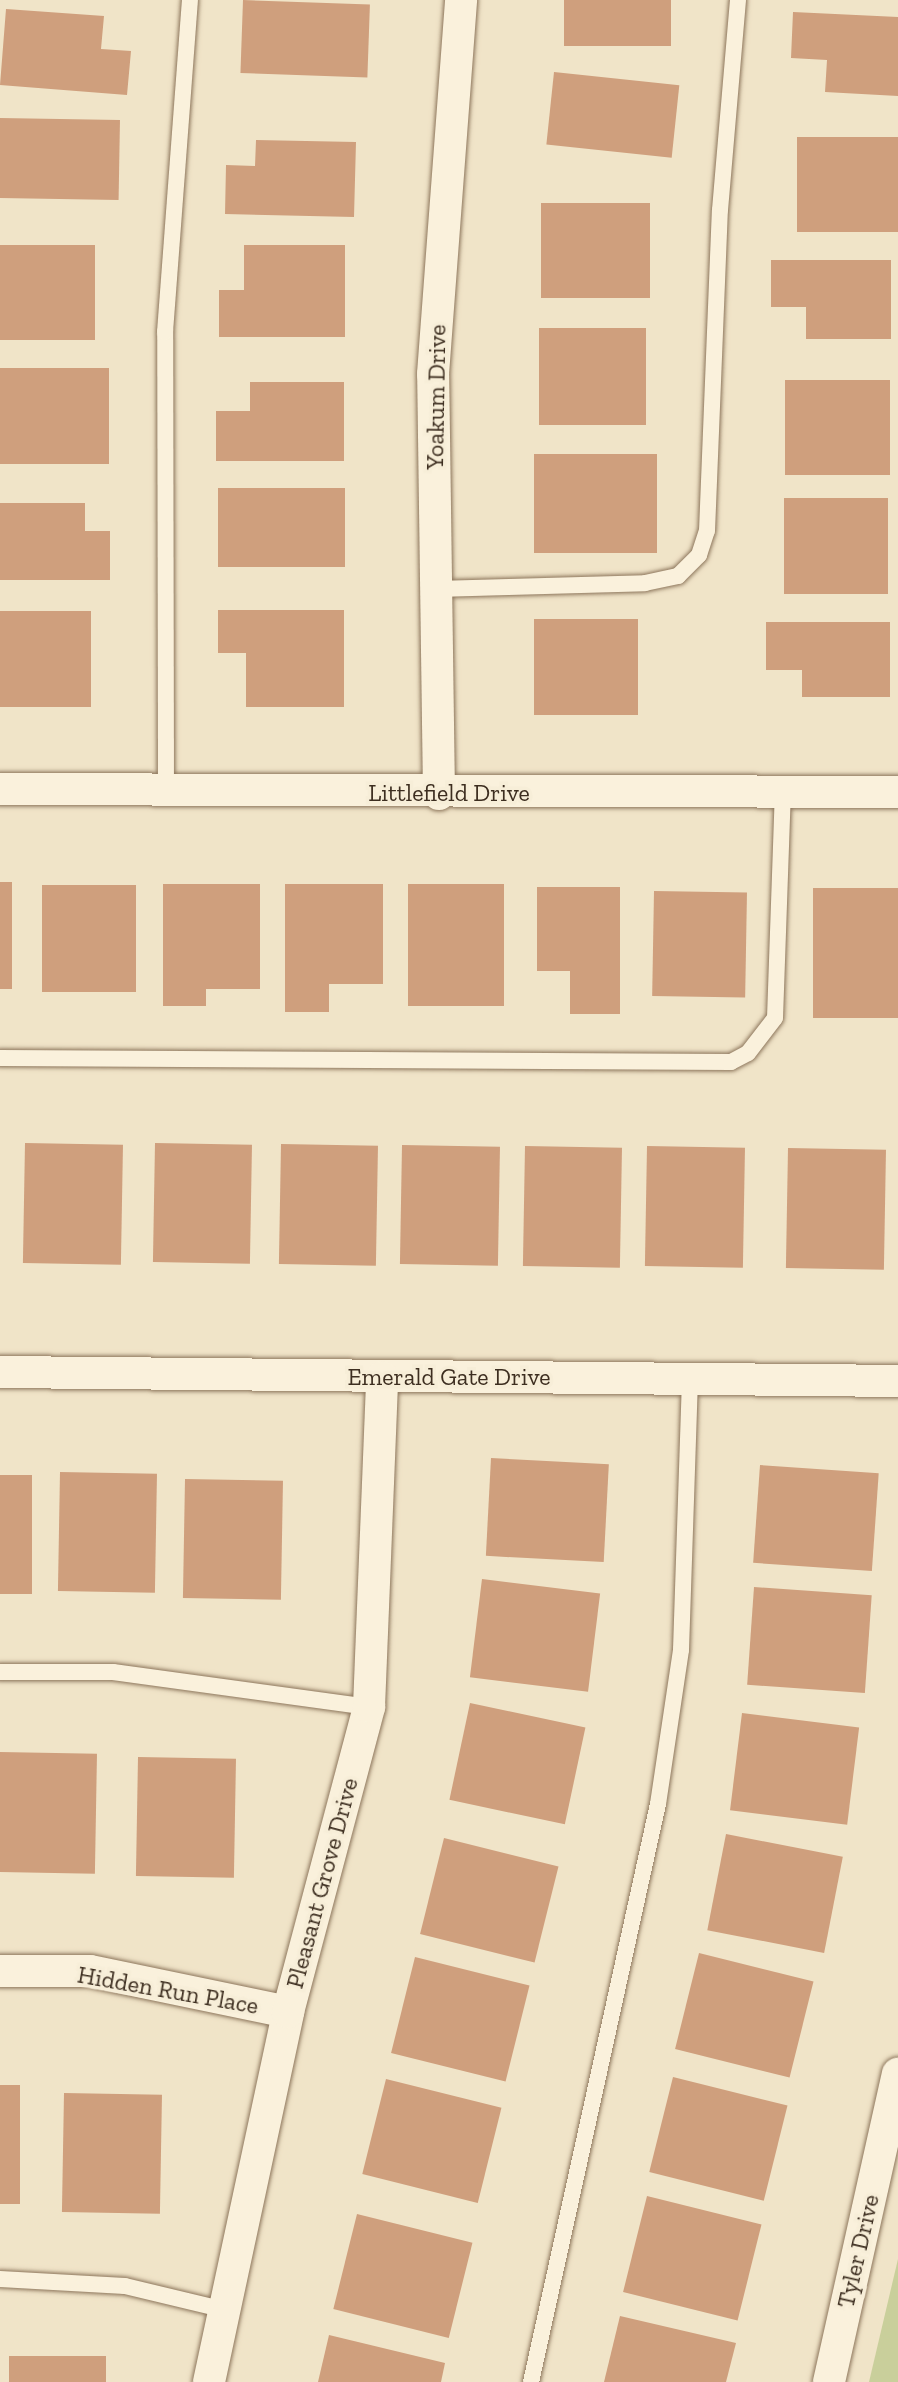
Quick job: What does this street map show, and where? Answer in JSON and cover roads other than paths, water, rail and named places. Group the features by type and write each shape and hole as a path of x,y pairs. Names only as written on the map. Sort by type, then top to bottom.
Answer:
{"street":[{"name":"Yoakum Drive","path":"439,794 433,374 461,0"},
{"name":"Littlefield Drive","path":"0,789 166,787 439,794 898,792"},
{"name":"Emerald Gate Drive","path":"0,1372 382,1377 690,1376 898,1381"},
{"name":"Pleasant Grove Drive","path":"209,2382 288,2012 369,1707 382,1377"},
{"name":"Hidden Run Place","path":"0,1971 90,1971 288,2012"},
{"name":"Tyler Drive","path":"829,2382 898,2074"}],"lane":[{"path":"166,787 165,332 190,0"},
{"path":"436,589 645,583 678,576 699,555 707,531 720,210 738,0"},
{"path":"0,1058 731,1062 748,1053 775,1018 783,792"},
{"path":"531,2382 658,1804 681,1650 690,1376"},
{"path":"0,1672 113,1672 369,1707"},
{"path":"0,2279 125,2286 225,2310"}]}
